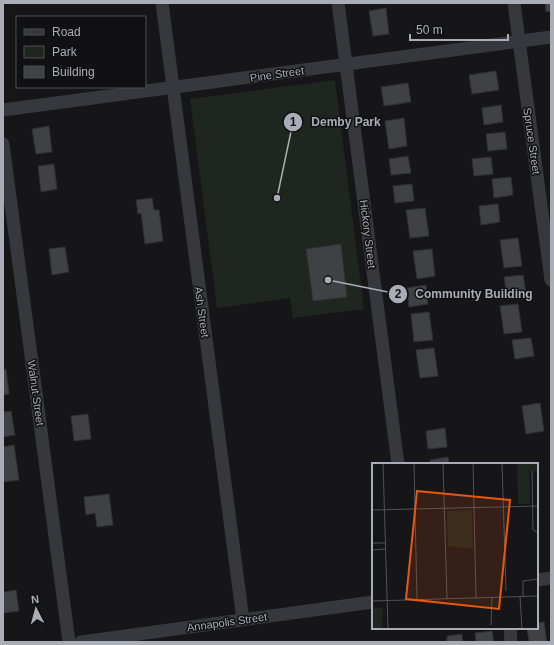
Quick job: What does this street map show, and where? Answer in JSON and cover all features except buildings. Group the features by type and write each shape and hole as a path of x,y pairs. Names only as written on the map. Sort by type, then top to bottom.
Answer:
{"street":[{"name":"Ash Street","path":"162,3 243,620"},
{"name":"Hickory Street","path":"338,3 398,463"},
{"name":"Spruce Street","path":"514,3 551,280"},
{"name":"Pine Street","path":"3,110 551,37"},
{"name":"Walnut Street","path":"3,144 69,642"},
{"path":"538,580 551,578"},
{"name":"Annapolis Street","path":"82,642 372,602"},
{"path":"510,629 511,642"}],"green space":[{"path":"335,80 364,309 293,318 290,298 217,308 190,99"}],"place":[{"name":"Demby Park","path":"277,198"},
{"name":"Community Building","path":"328,280"}]}
